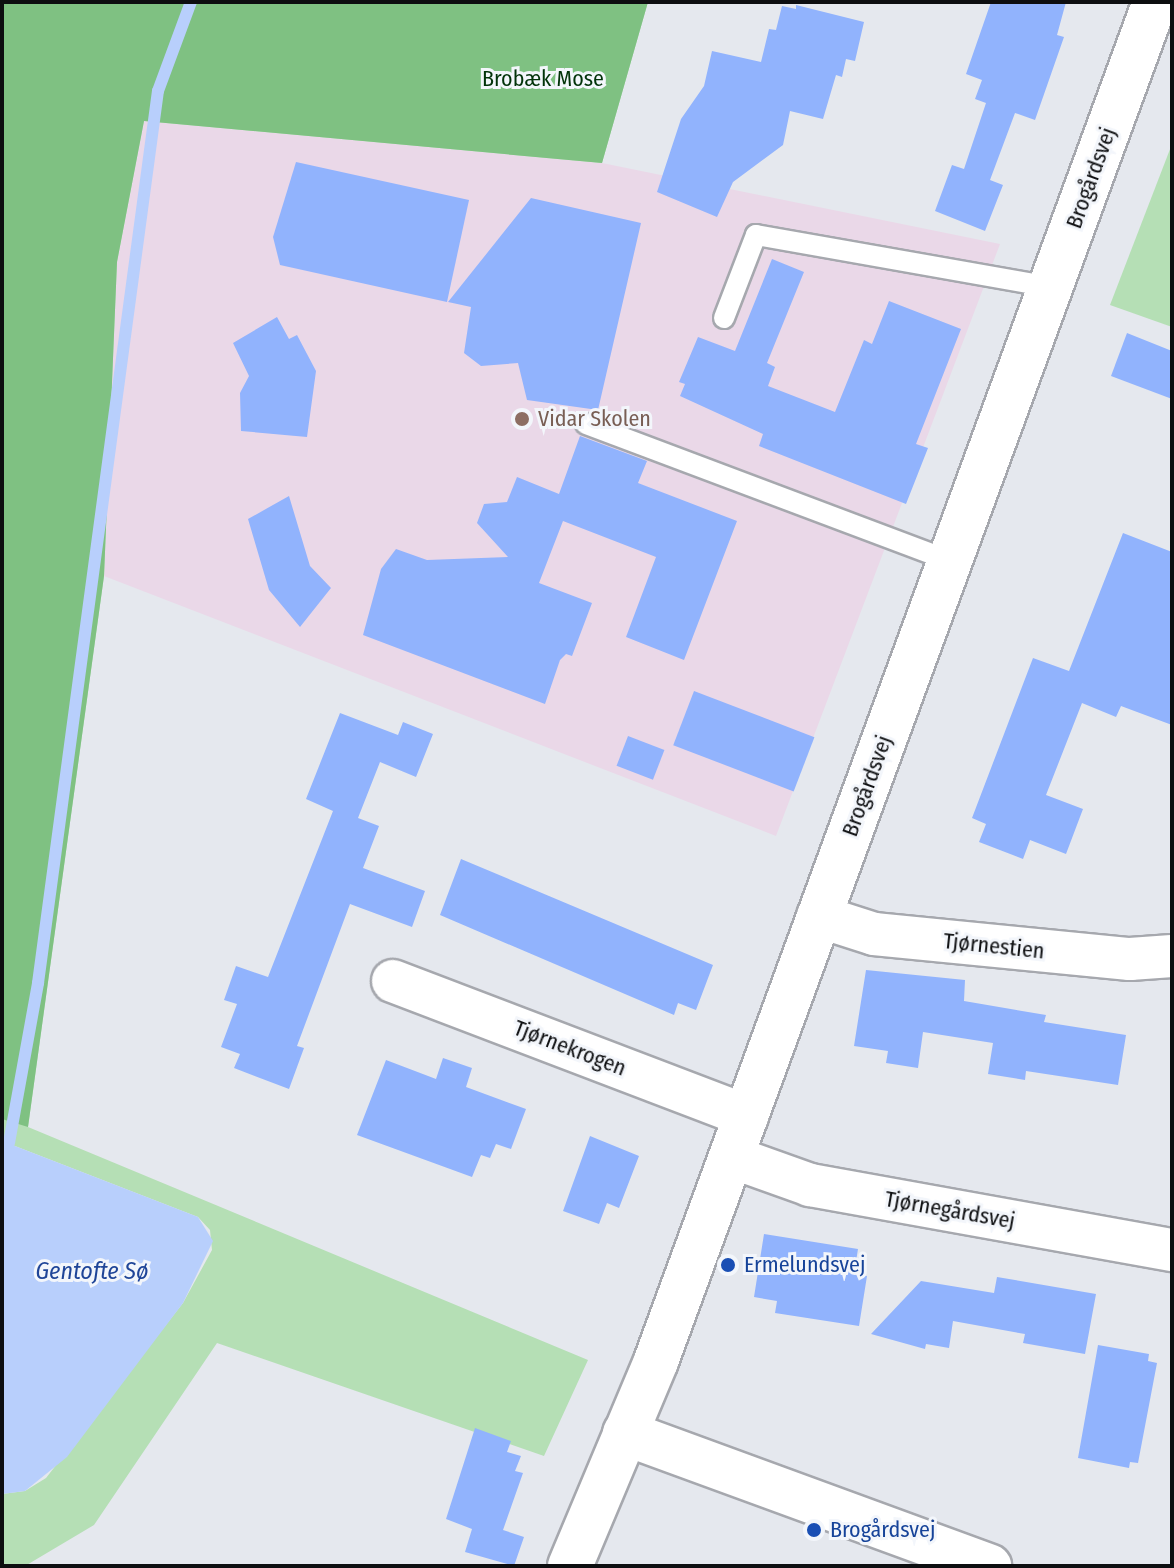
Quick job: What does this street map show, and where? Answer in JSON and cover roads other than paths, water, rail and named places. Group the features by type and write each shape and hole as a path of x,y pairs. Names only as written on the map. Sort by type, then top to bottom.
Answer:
{"street":[{"name":"Brogårdsvej","path":"570,1566 732,1157 1155,2"},
{"name":"Tjørnestien","path":"818,916 874,934 1130,959 1161,955"},
{"name":"Tjørnekrogen","path":"393,981 747,1116"},
{"name":"Tjørnegårdsvej","path":"732,1157 810,1185 1172,1250"},
{"path":"625,1433 989,1566"}],"lane":[{"path":"724,318 756,235 1051,287"},
{"path":"586,424 951,561"}],"water":[{"name":"Gentofte Sø","path":"2,1141 198,1217 213,1241 183,1303 67,1457 25,1491 2,1494"}],"waterway":[{"path":"9,1143 38,983 158,91 191,2"}],"place":[{"name":"Vidar Skolen","path":"522,419"},
{"name":"Ermelundsvej","path":"728,1265"},
{"name":"Brogårdsvej","path":"814,1530"}],"park label":[{"name":"Brobæk Mose","path":"543,79"}]}
